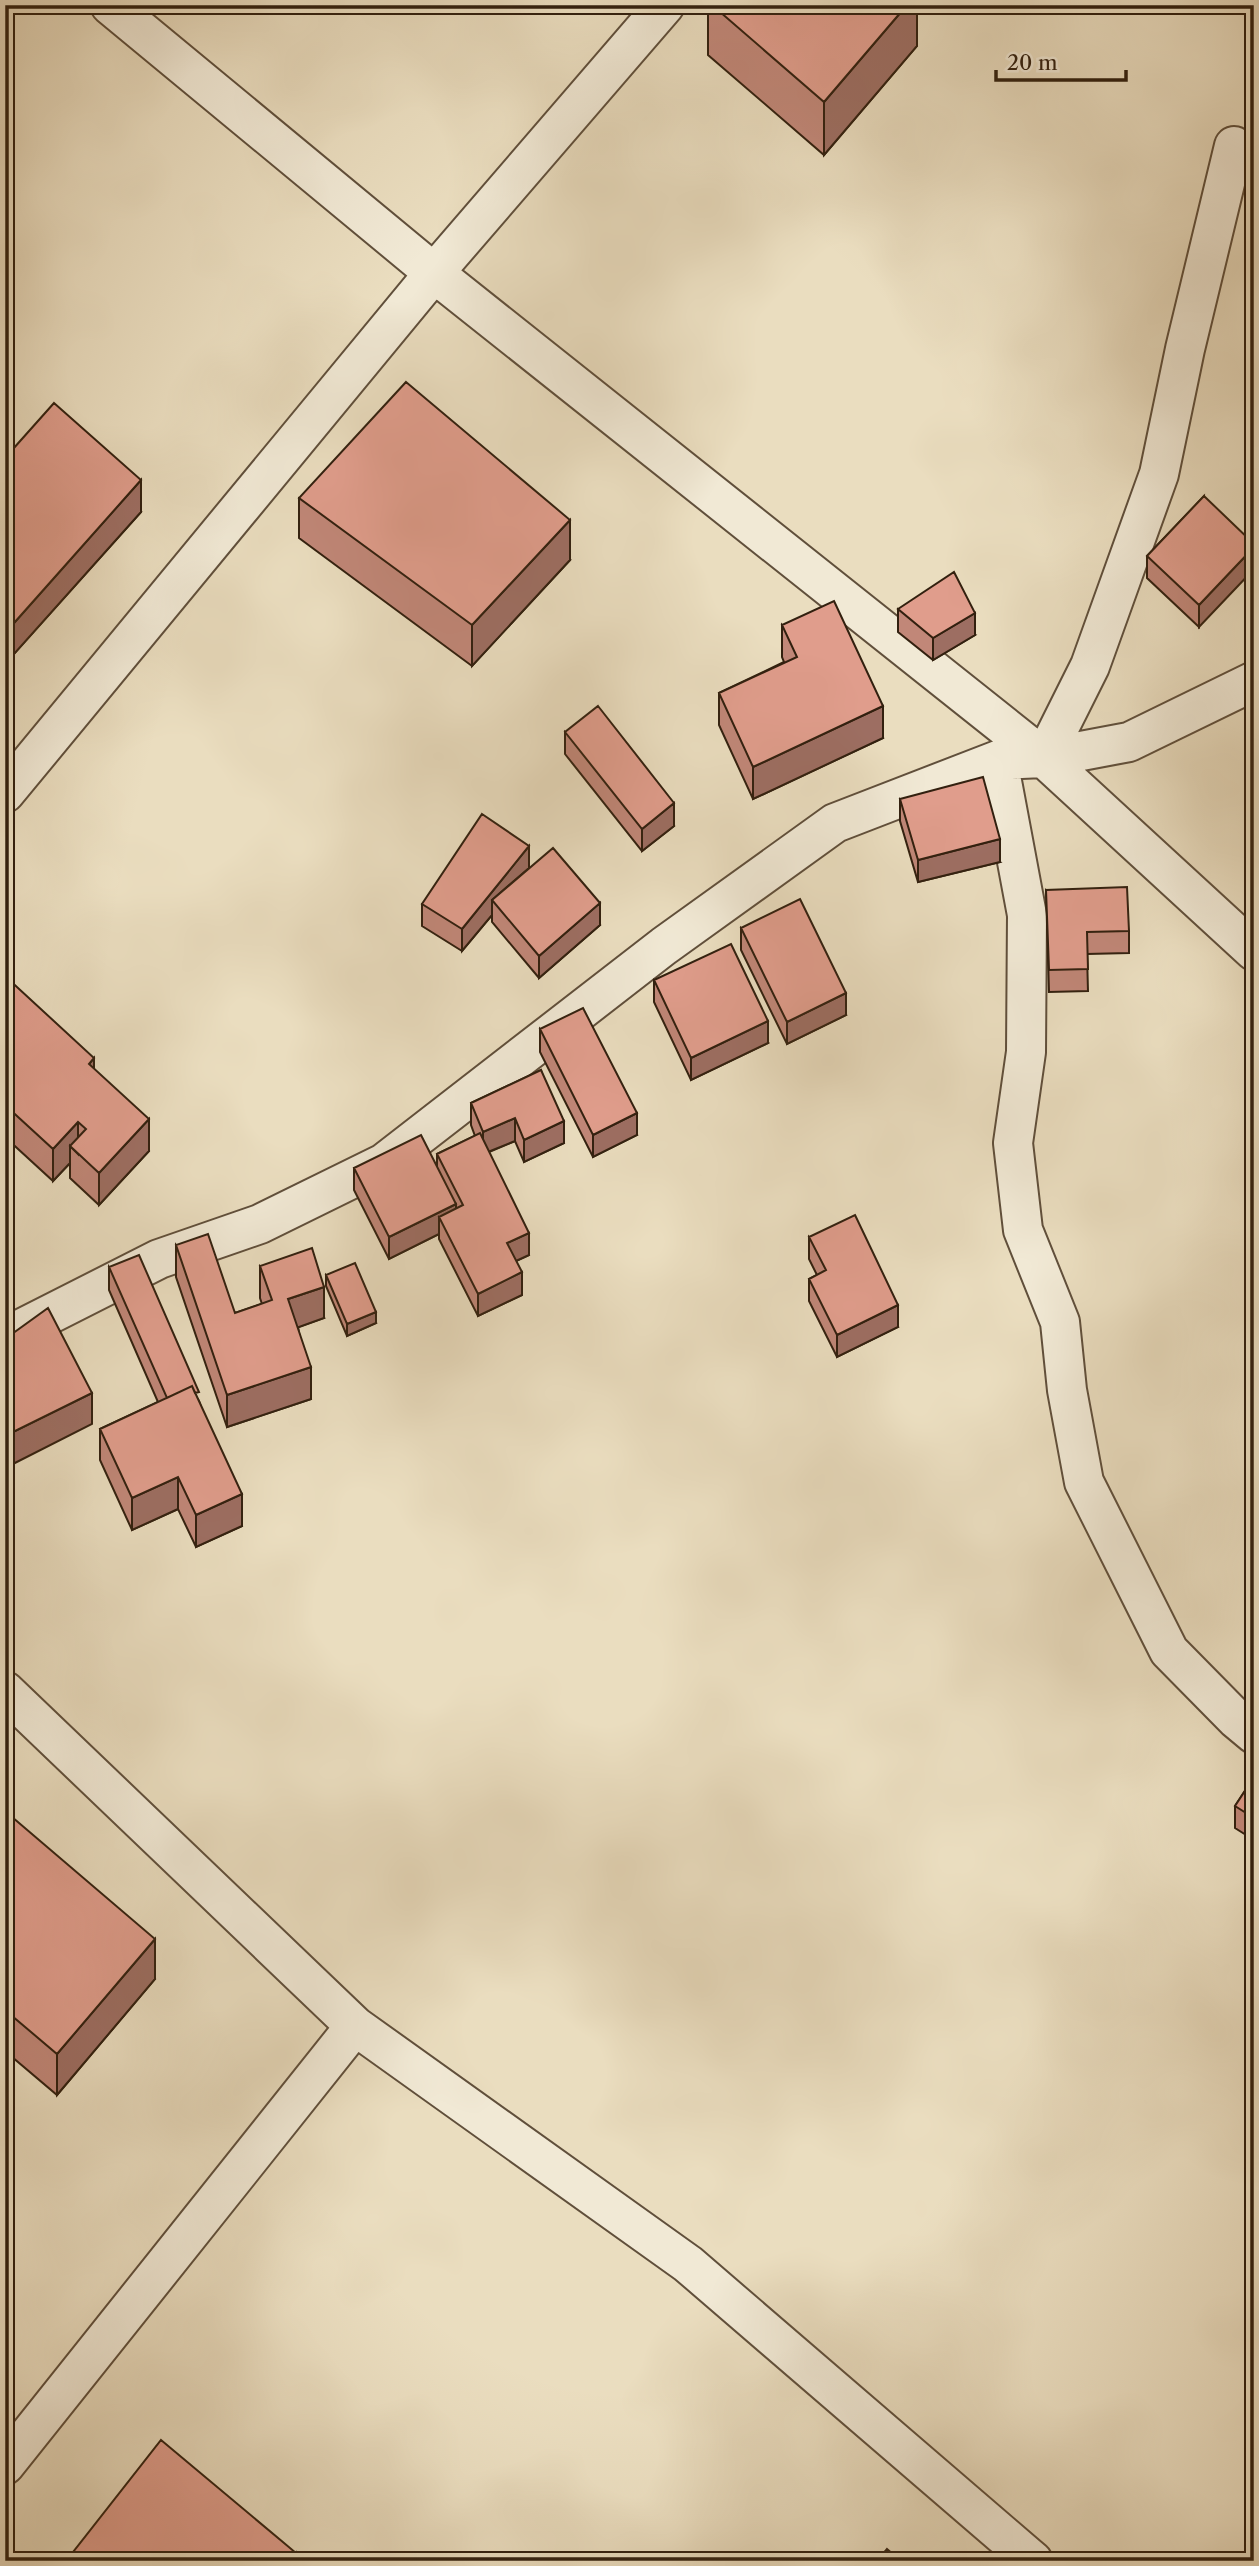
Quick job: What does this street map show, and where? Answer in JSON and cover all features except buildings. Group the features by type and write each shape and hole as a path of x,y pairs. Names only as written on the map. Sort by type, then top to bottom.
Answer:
{"street":[{"path":"110,5 435,273 1044,758 1254,951"},
{"path":"5,793 435,273 665,5"},
{"path":"1044,758 1090,666 1159,474 1185,349 1234,146"},
{"path":"5,1337 159,1259 260,1224 384,1163 664,946 835,823 998,760 1044,758 1129,742 1254,681"},
{"path":"998,760 1027,915 1026,1052 1013,1143 1023,1230 1060,1322 1067,1390 1084,1482 1169,1651 1254,1734"},
{"path":"5,1691 355,2026 688,2264 1033,2561"},
{"path":"5,2465 355,2026"}]}
